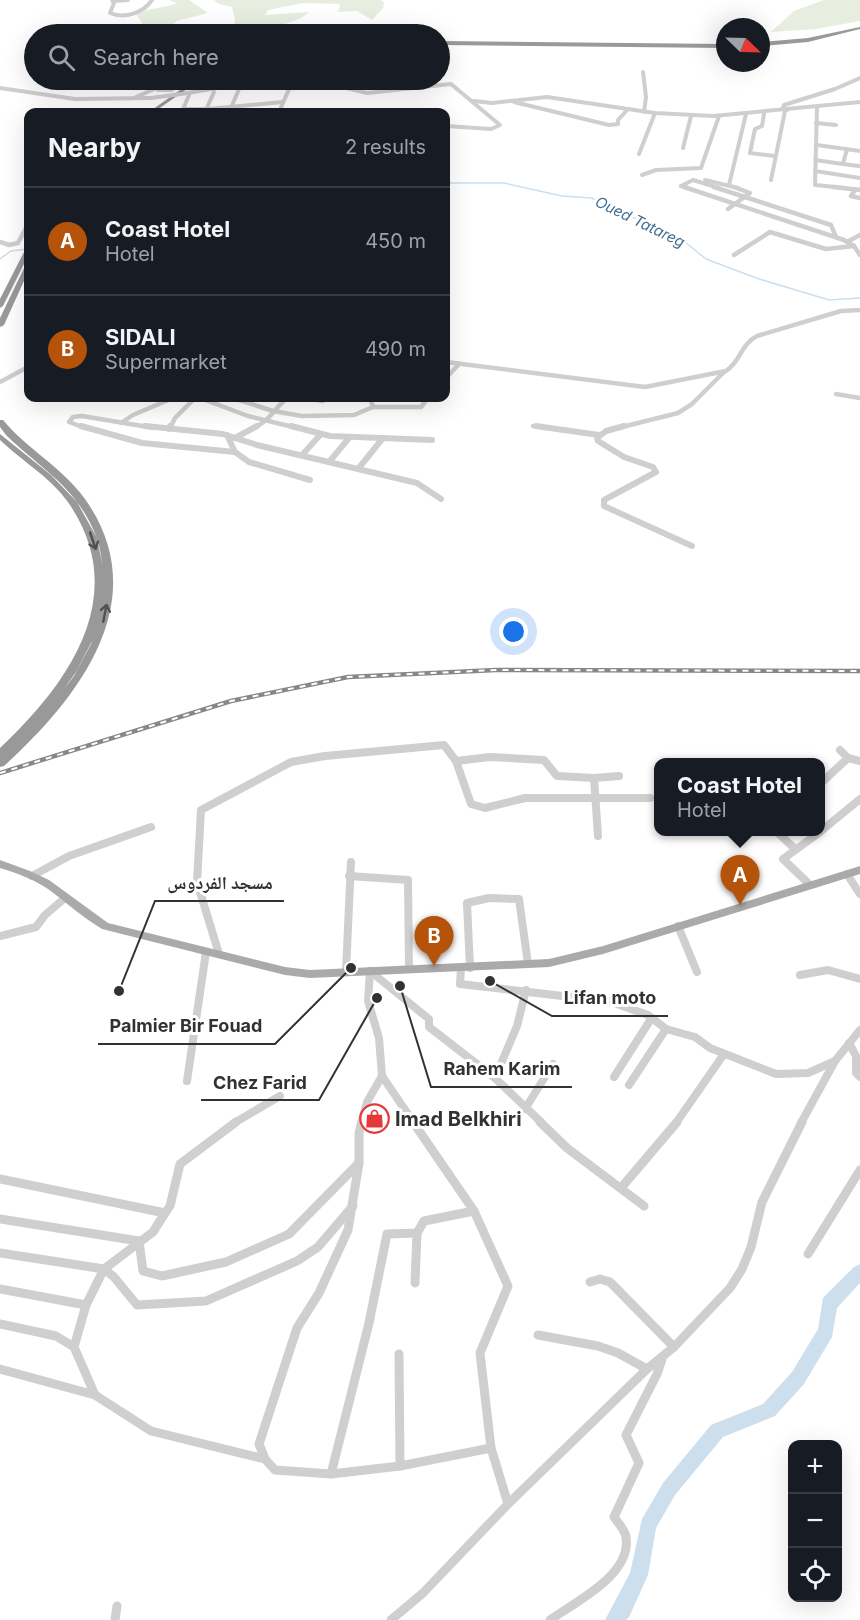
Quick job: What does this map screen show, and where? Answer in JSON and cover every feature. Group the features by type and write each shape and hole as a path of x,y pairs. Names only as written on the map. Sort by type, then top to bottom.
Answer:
{"highway":[{"path":"770,45 802,44 860,29"},
{"path":"450,41 716,45"},
{"path":"149,108 172,90"},
{"path":"157,108 183,90"},
{"path":"0,306 24,258"},
{"path":"0,325 24,274"},
{"path":"0,422 11,435 71,488 91,515 101,535 107,562 108,595 102,628 69,694 48,719 0,763"},
{"path":"0,436 56,484 74,504 93,541 99,571 97,603 80,668 46,709 0,754"}],"main road":[{"path":"0,864 20,870 52,886 86,915 105,926 285,971 310,974 549,963 860,870"}],"street":[{"path":"128,0 112,0 110,13 116,16 139,12 152,0"},
{"path":"643,72 646,97 644,111"},
{"path":"771,180 786,111 783,108 784,105 835,89 860,78"},
{"path":"450,84 474,101 493,103 544,97 691,116 764,114 860,102"},
{"path":"0,88 32,96 92,100 151,98 207,90"},
{"path":"135,99 153,90"},
{"path":"233,107 241,90"},
{"path":"281,108 288,90"},
{"path":"351,90 367,93 395,90"},
{"path":"207,108 214,92"},
{"path":"183,108 190,93"},
{"path":"450,126 478,129 500,126 473,104 474,101"},
{"path":"510,101 609,125 618,124 618,120 628,109"},
{"path":"224,108 257,102 283,102"},
{"path":"817,107 815,185 857,190"},
{"path":"639,154 655,113"},
{"path":"729,185 746,114"},
{"path":"764,114 762,126 756,127 750,153 775,156"},
{"path":"683,148 691,116"},
{"path":"642,175 650,169 692,170 701,168 719,116"},
{"path":"816,123 836,125"},
{"path":"817,145 860,151"},
{"path":"843,164 847,149"},
{"path":"815,160 860,165 858,177 815,171"},
{"path":"836,237 831,225 693,180 681,186 836,237 854,246 860,255"},
{"path":"705,180 729,185 750,193 728,209"},
{"path":"857,190 851,196 860,198"},
{"path":"0,242 9,245 18,243 24,232"},
{"path":"734,255 770,232 826,249 854,246"},
{"path":"847,242 853,237 860,237"},
{"path":"533,426 599,435 606,431 678,413 692,404 735,364 746,342 757,336 841,311 860,310"},
{"path":"450,363 516,369 635,387 716,374 726,370"},
{"path":"450,374 459,364"},
{"path":"0,382 24,369"},
{"path":"836,394 860,398"},
{"path":"106,434 119,423 166,402"},
{"path":"169,429 175,418 191,402"},
{"path":"245,402 273,411 325,417 363,413 373,407 422,407 425,402"},
{"path":"235,438 267,421 283,402"},
{"path":"371,402 373,407"},
{"path":"213,403 267,421 321,434 349,438 432,440"},
{"path":"310,480 258,465 235,452 144,444 69,422 75,416 227,435 417,483 441,500"},
{"path":"302,455 321,434"},
{"path":"227,435 235,452"},
{"path":"599,435 598,441 613,452 627,460 653,467 657,472 604,500 604,506 692,546"},
{"path":"329,462 349,438"},
{"path":"358,469 383,438"},
{"path":"219,954 197,882 201,810 291,762 325,756 444,745 456,761 471,804 484,808 525,798 650,798"},
{"path":"840,750 848,758 860,761"},
{"path":"456,761 490,757 544,760 556,776 594,778 619,776"},
{"path":"825,779 848,758"},
{"path":"594,778 598,836"},
{"path":"825,828 860,799"},
{"path":"32,876 69,856 151,827"},
{"path":"782,836 794,848"},
{"path":"810,885 783,859 794,848 813,836"},
{"path":"346,971 351,862"},
{"path":"847,874 860,894"},
{"path":"349,876 408,880 409,969"},
{"path":"0,936 36,927 45,915 65,898"},
{"path":"528,964 519,899 489,898 467,903 465,968 460,984 580,998 600,998 648,1015 666,1029 695,1036 710,1048 776,1074 808,1072 835,1061"},
{"path":"678,926 696,972"},
{"path":"187,1081 206,952"},
{"path":"800,975 828,970 860,979"},
{"path":"370,971 368,1001 379,1038 382,1076 474,1211 508,1286 480,1353 491,1448 508,1504"},
{"path":"370,971 429,1019 429,1027 436,1033 495,1078 567,1148 644,1206"},
{"path":"495,1078 517,1026 526,990"},
{"path":"614,1077 651,1019"},
{"path":"629,1086 666,1029"},
{"path":"391,1620 460,1556 508,1504 647,1370 674,1347 730,1288 752,1247 762,1202 780,1163 835,1061 860,1030"},
{"path":"849,1043 856,1056 856,1073 860,1077"},
{"path":"621,1188 666,1139 702,1090 724,1054"},
{"path":"525,1108 553,1064"},
{"path":"382,1076 367,1102 361,1122 354,1205 348,1230 319,1293 297,1328 259,1444 265,1459 275,1470 331,1474 400,1466 491,1448"},
{"path":"74,1347 86,1305 105,1269 153,1232 170,1206 180,1164 247,1114 280,1096"},
{"path":"139,1241 143,1271 162,1276 226,1262 289,1234 359,1163"},
{"path":"808,1254 860,1170"},
{"path":"0,1179 165,1213"},
{"path":"0,1253 105,1269 116,1275 129,1298 137,1305 206,1301 297,1261 318,1247 354,1205"},
{"path":"415,1283 417,1233 424,1221 474,1211"},
{"path":"0,1219 139,1241"},
{"path":"331,1474 369,1323 387,1234 417,1233"},
{"path":"590,1282 600,1279 610,1282 674,1347"},
{"path":"0,1289 86,1305"},
{"path":"0,1324 56,1336 74,1347 94,1395"},
{"path":"538,1335 580,1340 619,1354 647,1370"},
{"path":"399,1354 400,1466"},
{"path":"550,1620 604,1582 616,1571 626,1553 626,1536 614,1517 616,1509 636,1475 639,1463 626,1435 662,1358"},
{"path":"0,1369 94,1395 151,1431 265,1459"},
{"path":"115,1620 117,1606"}],"shaded area":[{"path":"169,0 189,0 208,13 174,24 139,24 142,23 136,14 177,3"},
{"path":"214,0 380,0 384,2 383,8 372,20 357,11 338,12 340,4 303,3 268,10 265,15 309,12 284,24 234,24 232,7 219,4"},
{"path":"824,0 860,0 860,21 816,29 771,32 794,11"}],"waterway":[{"name":"Oued Tatareg","path":"450,183 504,183 562,196 592,198 614,212 638,219 680,238 706,259 759,279 829,300 860,298"},
{"name":"Oued Tatareg","path":"0,259 11,251 24,249"},
{"path":"614,1620 622,1610 639,1575 648,1525 669,1489 717,1431 769,1410 798,1378 826,1331 829,1304 860,1272"}],"railway":[{"path":"0,773 231,701 348,677 496,670 860,671"}],"place":[{"name":"Coast Hotel","path":"740,905"},
{"name":"SIDALI","path":"434,966"},
{"name":"Palmier Bir Fouad","path":"351,968"},
{"name":"Lifan moto","path":"490,981"},
{"name":"Rahem Karim","path":"400,986"},
{"name":"مسجد الفردوس","path":"119,991"},
{"name":"Chez Farid","path":"377,998"},
{"name":"Imad Belkhiri","path":"374,1119"}]}
